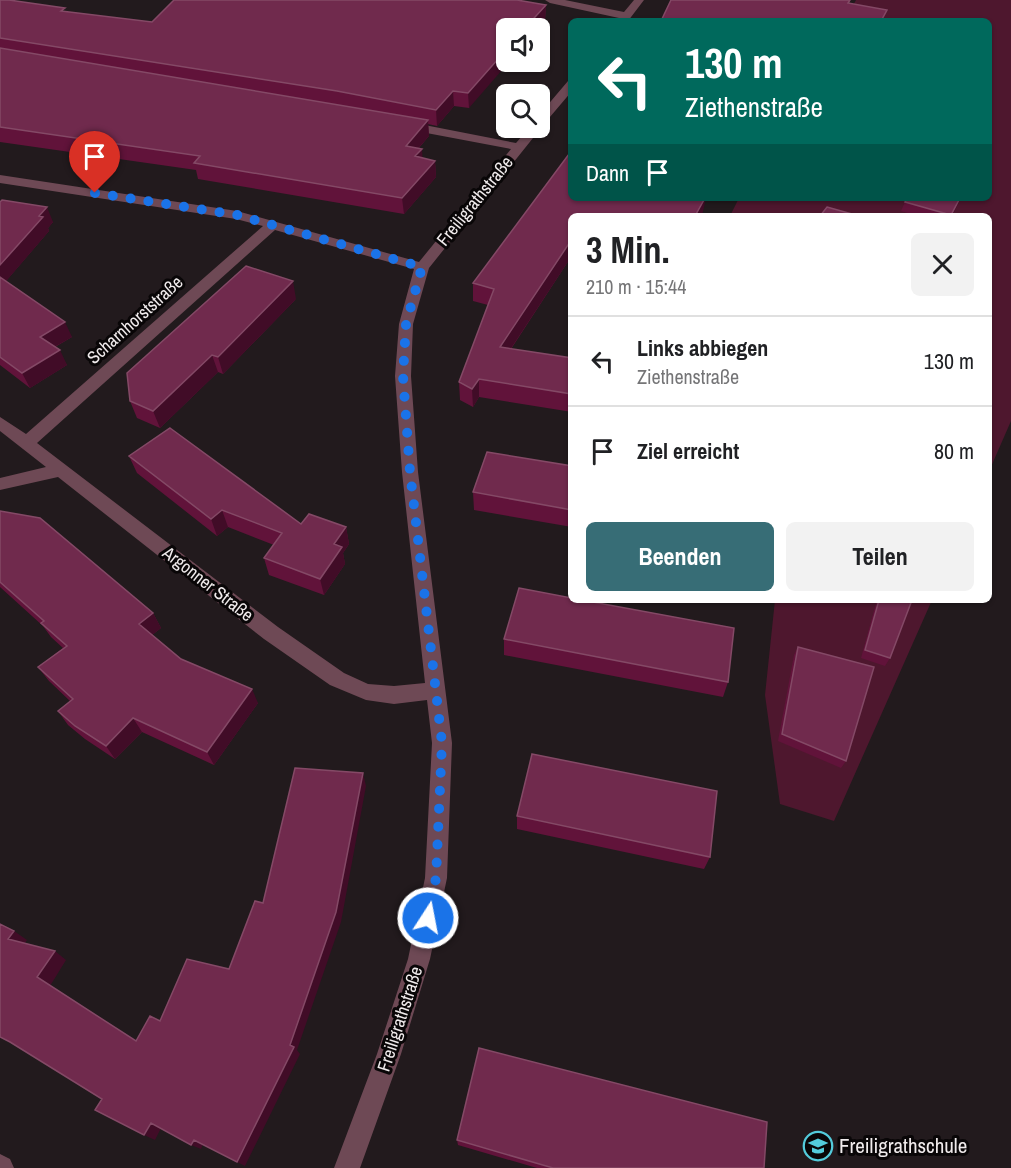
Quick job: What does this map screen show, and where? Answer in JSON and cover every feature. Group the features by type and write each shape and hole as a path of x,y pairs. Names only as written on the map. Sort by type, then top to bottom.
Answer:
{"street":[{"path":"550,0 625,18 639,0"},
{"path":"550,109 568,88"},
{"name":"Freiligrathstraße","path":"395,124 518,147"},
{"name":"Freiligrathstraße","path":"347,1168 389,1054 420,959 436,878 442,743 410,472 403,376 406,324 422,267 526,138"},
{"path":"0,178 237,215 422,267"},
{"name":"Scharnhorststraße","path":"25,444 272,225"},
{"name":"Argonner Straße","path":"0,423 271,633 337,679 366,692 394,695 436,690"},
{"path":"0,484 60,470"}],"shaded area":[{"path":"856,0 1011,0 1011,421 992,464 992,213 732,213 738,201 992,201 992,18 847,18"},
{"path":"775,603 931,603 834,821 780,804 765,695"}],"building":[{"path":"0,0 65,8 61,11 152,22 174,0 517,0 546,5 534,18 496,18 496,61 468,93 453,91 436,110 337,91 0,38"},
{"path":"671,0 850,0 848,3 887,10 883,18 662,18"},
{"path":"0,48 428,120 406,146 422,149 415,156 435,161 402,198 194,163 200,156 0,127"},
{"path":"568,155 568,201 703,201 697,213 568,213 568,245 500,347 568,357 568,393 479,379 472,389 459,382 494,289 473,283"},
{"path":"2,200 47,207 39,216 43,217 0,265 0,202"},
{"path":"958,201 952,213 944,213 905,202"},
{"path":"827,207 848,213 822,213"},
{"path":"246,266 293,281 218,357 212,355 153,411 130,401 127,373"},
{"path":"0,277 65,322 40,337 60,350 22,373 0,357"},
{"path":"170,428 301,524 309,514 346,527 334,544 342,547 320,579 264,558 282,533 222,510 211,519 129,456"},
{"path":"487,452 568,465 568,509 473,492"},
{"path":"0,511 40,518 153,613 139,624 181,659 252,689 207,752 133,718 106,746 75,726 58,711 73,699 38,667 67,646 41,623 44,621 0,582"},
{"path":"519,588 568,597 568,603 598,603 734,628 728,682 504,639"},
{"path":"878,603 911,603 890,658 865,650"},
{"path":"798,647 874,667 846,761 782,734"},
{"path":"532,754 717,791 710,857 517,816"},
{"path":"295,768 363,773 336,912 290,1045 294,1047 237,1162 194,1140 191,1145 151,1123 144,1135 95,1110 102,1099 0,1037 0,924 14,931 8,939 55,951 37,977 136,1041 150,1016 160,1021 187,959 229,969 255,901 263,903"},
{"path":"479,1048 767,1122 764,1168 553,1168 457,1140"}],"place":[{"name":"Freiligrathschule","path":"818,1146"}],"route":[{"path":"95,193 237,215 422,267 406,324 403,376 410,472 442,743 436,878 428,918"}]}
